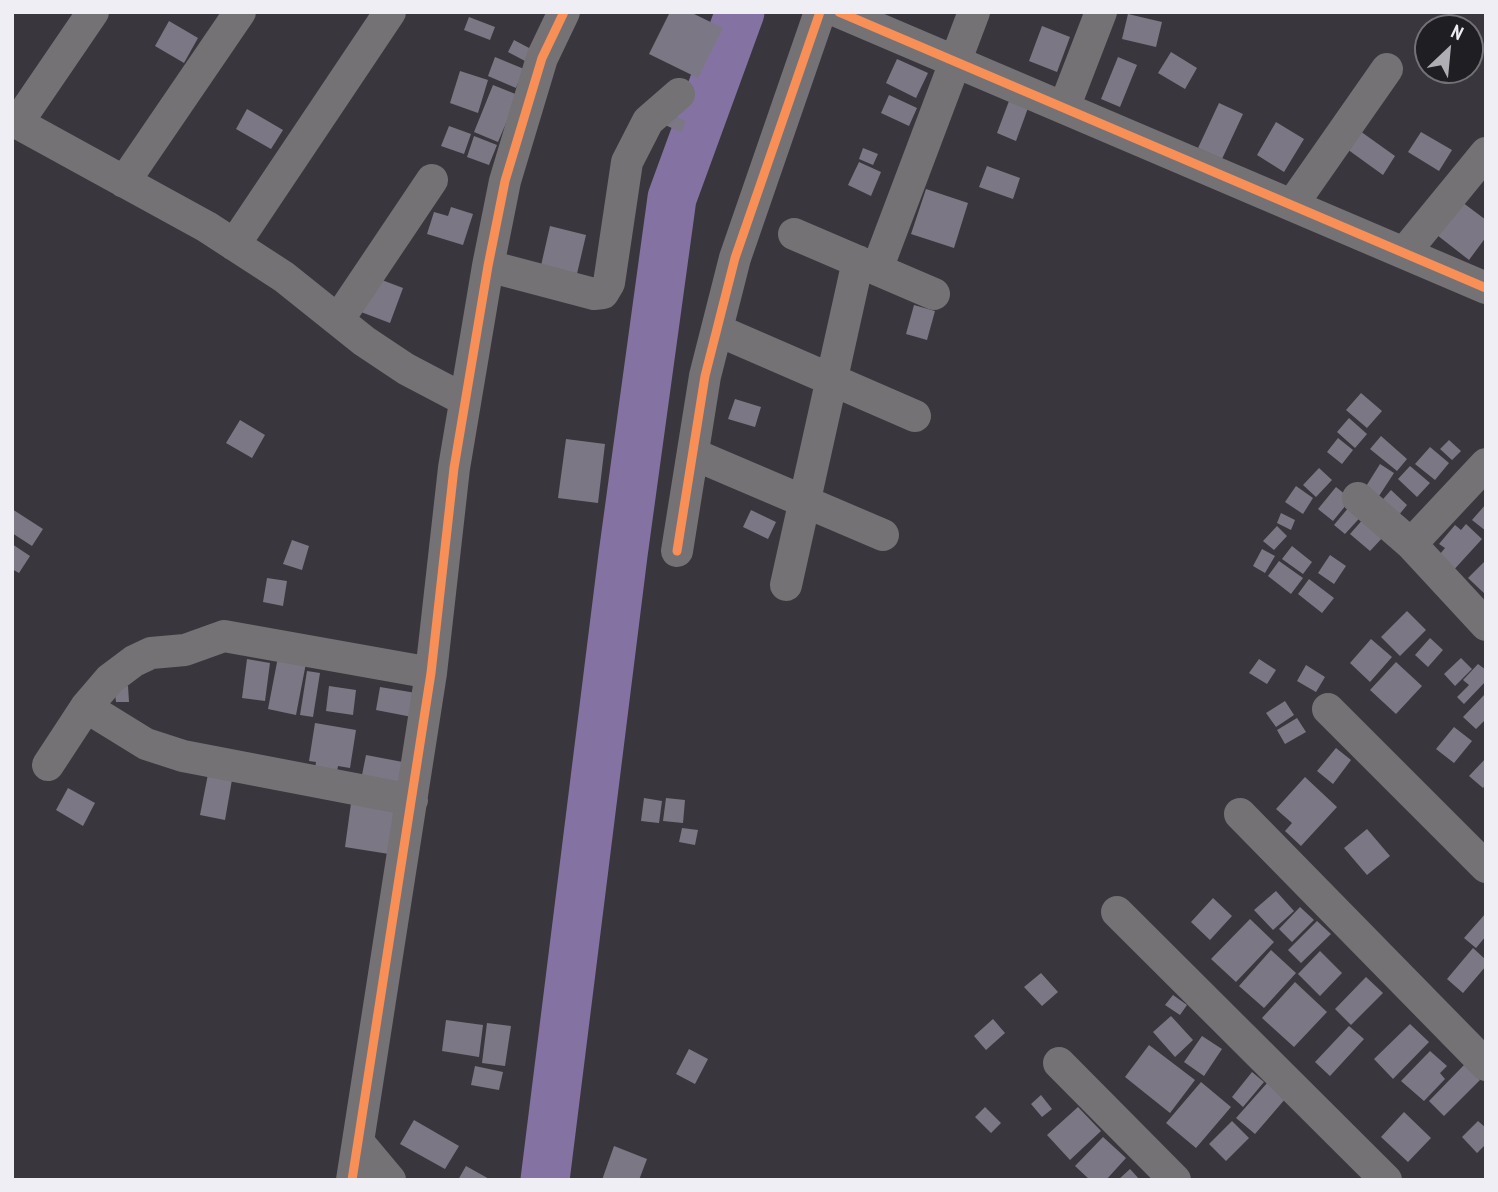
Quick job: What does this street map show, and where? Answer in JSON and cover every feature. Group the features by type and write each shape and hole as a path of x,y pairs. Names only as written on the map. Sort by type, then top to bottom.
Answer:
{"street":[{"path":"93,12 15,121 207,228 284,277 364,341 406,369 465,400"},
{"path":"124,182 240,12"},
{"path":"234,245 390,12"},
{"path":"352,1180 431,673 454,468 488,266 505,181 542,58 564,12"},
{"path":"677,551 705,376 735,258 820,12"},
{"path":"839,12 1486,288"},
{"path":"786,585 831,379 867,265 956,63 974,12"},
{"path":"1064,108 1101,12"},
{"path":"1292,205 1387,69"},
{"path":"488,266 594,294 603,293 609,283 627,162 648,121 679,94"},
{"path":"1405,253 1486,153"},
{"path":"338,320 432,180"},
{"path":"794,234 934,294"},
{"path":"717,330 915,416"},
{"path":"693,454 883,535"},
{"path":"1411,544 1486,464"},
{"path":"1358,498 1411,544 1486,625"},
{"path":"48,765 86,707 110,679 134,661 151,653 185,650 223,636 431,673"},
{"path":"86,707 146,744 184,756 412,800"},
{"path":"1328,709 1486,867"},
{"path":"1240,814 1486,1065"},
{"path":"1117,912 1386,1180"},
{"path":"1059,1063 1175,1180"},
{"path":"359,1143 390,1180"}],"building":[{"path":"670,12 690,12 723,28 698,78 649,54"},
{"path":"1128,14 1162,22 1156,47 1122,39"},
{"path":"469,17 495,27 490,40 464,30"},
{"path":"169,21 198,38 184,63 155,46"},
{"path":"1042,26 1070,37 1057,72 1029,61"},
{"path":"514,40 531,49 525,61 508,52"},
{"path":"1171,52 1197,68 1185,89 1158,73"},
{"path":"495,57 524,69 516,88 488,76"},
{"path":"1118,57 1137,65 1120,107 1101,99"},
{"path":"897,59 928,73 916,98 886,83"},
{"path":"460,71 488,80 478,113 450,103"},
{"path":"493,85 518,95 498,142 474,132"},
{"path":"889,95 917,108 909,126 881,113"},
{"path":"1009,101 1028,108 1016,141 997,133"},
{"path":"1219,103 1243,114 1222,159 1198,148"},
{"path":"247,109 283,130 271,149 236,129"},
{"path":"670,113 686,121 681,132 665,125"},
{"path":"1276,122 1304,139 1284,172 1257,155"},
{"path":"449,126 471,134 464,154 441,146"},
{"path":"1360,131 1395,156 1383,175 1347,149"},
{"path":"1421,132 1452,150 1439,171 1408,152"},
{"path":"474,136 497,145 489,165 467,157"},
{"path":"863,148 878,154 873,165 859,159"},
{"path":"859,162 881,172 871,196 848,185"},
{"path":"987,166 1020,178 1013,199 979,187"},
{"path":"926,189 968,203 954,248 911,234"},
{"path":"1462,202 1486,220 1486,237 1469,260 1437,235"},
{"path":"451,207 473,214 463,245 427,234 434,212 448,216"},
{"path":"550,226 586,235 576,278 540,270"},
{"path":"374,277 403,288 390,323 361,312"},
{"path":"914,305 935,311 927,340 906,334"},
{"path":"1361,393 1382,411 1367,428 1346,410"},
{"path":"735,399 761,407 755,427 728,419"},
{"path":"1349,418 1367,434 1355,448 1337,432"},
{"path":"240,420 265,435 252,458 226,443"},
{"path":"1381,436 1407,459 1397,471 1370,449"},
{"path":"1338,438 1353,450 1342,464 1327,452"},
{"path":"566,439 605,444 598,503 558,498"},
{"path":"1449,440 1461,451 1452,460 1440,449"},
{"path":"1430,447 1449,463 1435,480 1415,464"},
{"path":"1380,464 1394,473 1379,496 1365,488"},
{"path":"1410,466 1430,483 1417,497 1398,479"},
{"path":"1319,468 1332,480 1316,497 1303,485"},
{"path":"1296,486 1313,498 1303,514 1285,502"},
{"path":"1336,487 1351,499 1333,521 1318,509"},
{"path":"1391,490 1407,505 1394,521 1377,506"},
{"path":"1354,501 1366,511 1345,534 1334,525"},
{"path":"1486,504 1486,531 1472,520"},
{"path":"12,509 43,529 32,546 12,533"},
{"path":"751,510 776,522 768,539 743,527"},
{"path":"1281,513 1295,520 1291,530 1277,523"},
{"path":"1365,517 1385,535 1370,551 1350,534"},
{"path":"1466,524 1482,539 1450,574 1435,560 1445,548 1439,544 1455,525 1461,530"},
{"path":"1277,526 1287,536 1274,550 1263,541"},
{"path":"292,540 309,546 302,570 283,564"},
{"path":"12,544 30,556 19,573 12,569"},
{"path":"1292,546 1312,562 1303,574 1282,559"},
{"path":"1262,549 1275,556 1265,573 1253,566"},
{"path":"1330,555 1346,566 1334,584 1318,573"},
{"path":"1486,560 1486,595 1468,578"},
{"path":"1279,561 1303,578 1291,594 1268,576"},
{"path":"267,578 287,581 283,606 263,602"},
{"path":"1309,579 1334,598 1322,613 1298,594"},
{"path":"1407,611 1426,630 1400,656 1381,637"},
{"path":"1430,638 1443,650 1428,667 1415,655"},
{"path":"1371,639 1392,657 1370,682 1350,663"},
{"path":"278,657 306,663 296,715 268,709"},
{"path":"1461,658 1472,669 1455,686 1444,674"},
{"path":"247,659 270,663 265,701 242,698"},
{"path":"1259,659 1276,670 1267,684 1249,673"},
{"path":"1396,662 1422,686 1396,714 1370,690"},
{"path":"1478,664 1486,670 1486,681 1464,704 1457,697 1469,685 1463,680"},
{"path":"1306,665 1325,677 1316,692 1297,681"},
{"path":"307,671 320,673 313,717 300,715"},
{"path":"128,686 129,702 116,702 114,687"},
{"path":"329,686 356,690 353,715 326,711"},
{"path":"380,687 416,693 412,717 376,710"},
{"path":"1486,693 1486,719 1476,729 1463,717"},
{"path":"1285,701 1294,715 1276,727 1266,713"},
{"path":"1297,718 1306,732 1285,744 1277,730"},
{"path":"315,723 356,730 350,768 338,766 336,778 314,775 316,762 309,761"},
{"path":"1454,727 1472,741 1454,763 1436,749"},
{"path":"1336,748 1351,760 1333,784 1317,771"},
{"path":"366,755 408,763 403,788 361,780"},
{"path":"1486,758 1486,784 1483,788 1469,776"},
{"path":"209,769 233,774 225,820 200,815"},
{"path":"1305,777 1337,807 1301,846 1285,831 1292,823 1276,809"},
{"path":"68,788 95,803 83,826 56,810"},
{"path":"352,796 397,803 389,854 345,847"},
{"path":"644,798 662,801 659,823 641,821"},
{"path":"666,798 685,800 683,823 663,821"},
{"path":"682,828 698,830 695,845 679,842"},
{"path":"1367,829 1390,856 1367,875 1344,848"},
{"path":"1276,891 1294,911 1273,930 1254,910"},
{"path":"1213,898 1232,916 1210,940 1191,922"},
{"path":"1300,907 1314,920 1292,942 1279,929"},
{"path":"1486,913 1486,936 1476,948 1464,938"},
{"path":"1250,919 1274,942 1236,982 1211,959"},
{"path":"1317,921 1331,934 1301,963 1288,950"},
{"path":"1473,948 1486,960 1486,966 1463,993 1447,979"},
{"path":"1271,950 1296,973 1264,1008 1239,986"},
{"path":"1320,951 1342,973 1320,996 1298,974"},
{"path":"1041,973 1058,992 1042,1006 1024,987"},
{"path":"1366,977 1383,993 1351,1025 1335,1009"},
{"path":"1295,982 1327,1012 1294,1047 1262,1018"},
{"path":"1173,995 1187,1005 1180,1015 1165,1005"},
{"path":"1171,1016 1193,1040 1175,1057 1153,1032"},
{"path":"993,1019 1005,1033 986,1050 974,1036"},
{"path":"446,1020 483,1025 479,1057 442,1051"},
{"path":"487,1023 511,1026 505,1066 482,1063"},
{"path":"1410,1024 1429,1042 1393,1079 1374,1059"},
{"path":"1349,1026 1364,1039 1330,1076 1315,1062"},
{"path":"1202,1036 1222,1049 1204,1076 1184,1062"},
{"path":"1149,1045 1195,1080 1170,1113 1125,1077"},
{"path":"689,1049 708,1059 695,1084 676,1074"},
{"path":"1430,1051 1447,1066 1440,1073 1445,1079 1424,1101 1401,1081"},
{"path":"1464,1065 1480,1080 1444,1116 1429,1101"},
{"path":"475,1066 503,1072 499,1090 471,1085"},
{"path":"1252,1072 1264,1082 1243,1107 1232,1097"},
{"path":"1201,1082 1231,1107 1196,1148 1166,1123"},
{"path":"1268,1082 1286,1098 1255,1134 1236,1118"},
{"path":"1041,1095 1052,1109 1042,1117 1031,1104"},
{"path":"985,1107 1001,1123 991,1133 975,1117"},
{"path":"1078,1107 1101,1131 1070,1160 1047,1135"},
{"path":"1404,1112 1431,1138 1408,1162 1381,1137"},
{"path":"414,1120 459,1146 445,1169 400,1144"},
{"path":"1232,1121 1249,1138 1226,1161 1209,1144"},
{"path":"1478,1121 1486,1128 1486,1144 1477,1153 1462,1137"},
{"path":"1103,1137 1126,1158 1106,1180 1090,1180 1075,1166"},
{"path":"614,1146 647,1159 639,1180 602,1180"},
{"path":"466,1166 491,1180 458,1180"},
{"path":"1130,1169 1140,1180 1118,1180"}],"waterway":[{"path":"545,1180 623,555 672,198 740,12"}],"cycle path":[{"path":"352,1180 431,673 454,468 488,266 505,181 542,58 564,12"},
{"path":"677,551 705,376 735,258 820,12"},
{"path":"839,12 1486,288"}]}
